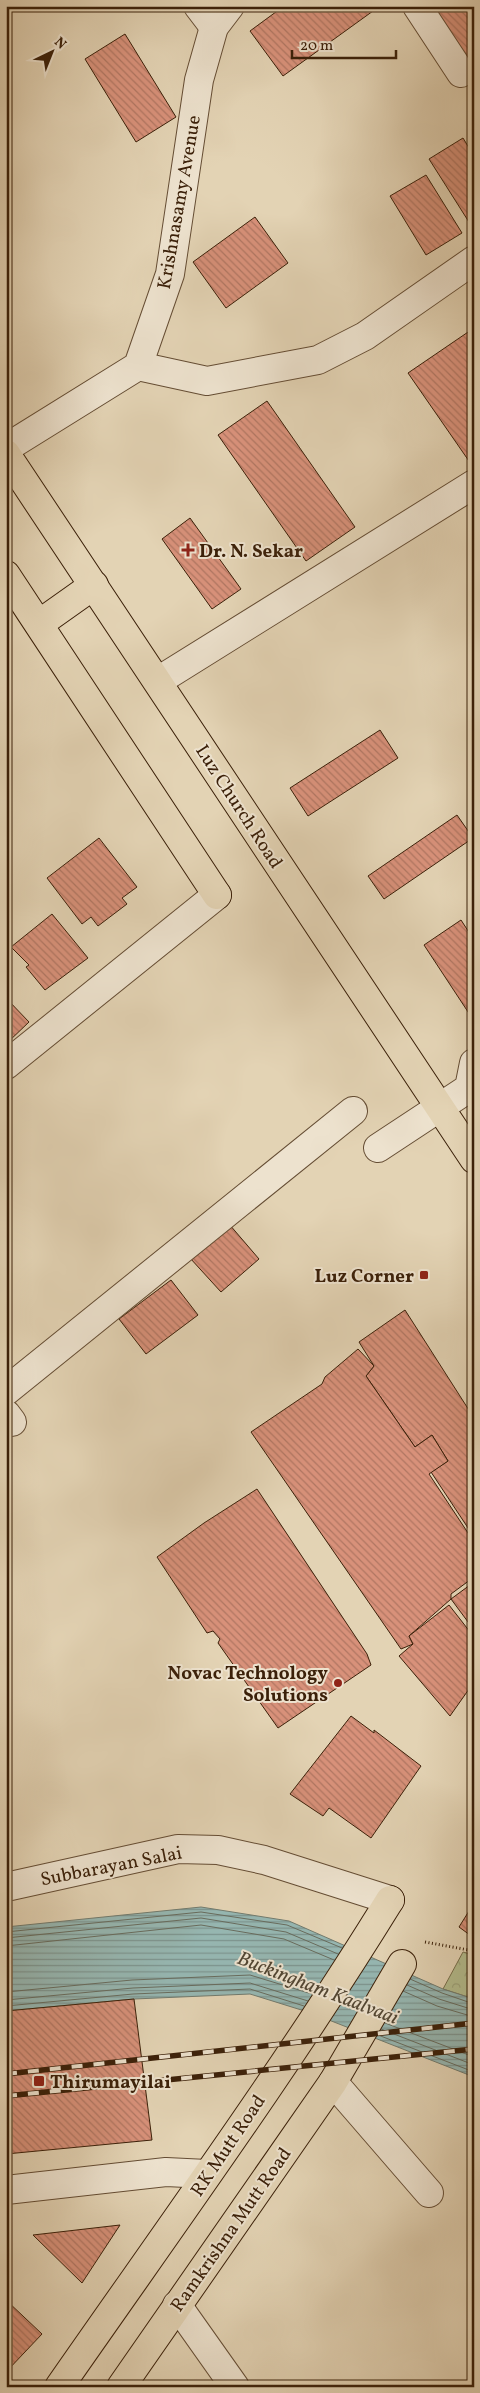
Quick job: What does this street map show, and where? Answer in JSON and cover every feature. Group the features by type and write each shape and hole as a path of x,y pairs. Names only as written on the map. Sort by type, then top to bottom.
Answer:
{"main road":[{"name":"Luz Church Road","path":"6,454 474,1159"},
{"path":"6,575 217,895"},
{"path":"39,624 94,585"},
{"name":"RK Mutt Road","path":"59,2387 267,2087 361,1947 390,1900"},
{"path":"336,2076 402,1964"},
{"name":"Ramkrishna Mutt Road","path":"121,2387 336,2076"}],"street":[{"path":"417,6 461,73"},
{"name":"Krishnasamy Avenue","path":"138,366 170,274 199,80 214,13"},
{"path":"6,448 138,366 207,381 318,360 365,336 474,260"},
{"path":"158,681 474,484"},
{"path":"6,1065 217,895"},
{"path":"378,1148 438,1107 472,1080"},
{"path":"6,1391 353,1111"},
{"name":"Subbarayan Salai","path":"6,1887 178,1849 218,1850 264,1860 390,1900"},
{"path":"336,2076 429,2193"},
{"path":"6,2190 166,2172 207,2174"},
{"path":"176,2305 235,2387"}],"path":[{"path":"416,1941 474,1951"}],"green space":[{"path":"463,1952 474,1955 474,1999 443,1989"}],"water":[{"name":"Buckingham Kaalvaai","path":"201,1907 289,1921 443,1989 474,1999 474,2077 311,2013 250,1994 134,1999 6,2011 6,1927"}],"building":[{"path":"284,6 369,6 373,11 283,76 250,31"},
{"path":"433,6 474,6 474,72"},
{"path":"125,34 176,117 136,142 85,59"},
{"path":"463,138 474,156 474,230 429,159"},
{"path":"426,175 462,233 426,255 390,196"},
{"path":"255,217 288,263 226,308 193,262"},
{"path":"474,328 474,462 471,464 408,373"},
{"path":"267,401 355,527 306,561 218,435"},
{"path":"190,518 241,589 212,609 162,539"},
{"path":"380,730 398,758 308,816 290,788"},
{"path":"457,815 473,838 384,899 368,876"},
{"path":"99,838 137,887 122,898 127,904 98,926 91,917 82,924 47,878"},
{"path":"52,914 88,958 45,990 26,967 29,965 11,947"},
{"path":"461,920 474,940 474,1021 424,945"},
{"path":"6,998 29,1022 6,1044"},
{"path":"229,1224 259,1259 221,1292 190,1258"},
{"path":"171,1280 198,1315 146,1354 119,1319"},
{"path":"405,1310 474,1418 474,1537 431,1472 448,1461 432,1435 415,1447 366,1376 374,1366 359,1342"},
{"path":"358,1349 374,1366 366,1376 415,1447 432,1435 448,1461 429,1474 474,1542 474,1577 451,1594 451,1599 409,1636 413,1644 401,1649 251,1432 322,1384 325,1377"},
{"path":"257,1489 367,1654 371,1665 278,1728 218,1643 220,1639 213,1631 207,1633 157,1557 204,1523"},
{"path":"474,1582 474,1630 451,1599"},
{"path":"449,1605 474,1637 474,1682 450,1716 399,1656 413,1644 409,1636"},
{"path":"351,1716 374,1733 374,1730 421,1766 371,1838 329,1808 323,1816 290,1794"},
{"path":"474,1903 474,1938 459,1927"},
{"path":"134,1999 152,2140 6,2154 6,2011"},
{"path":"120,2225 82,2283 33,2235"},
{"path":"6,2300 42,2334 6,2372"}],"railway":[{"path":"6,2074 474,2023"},
{"path":"6,2096 474,2049"}],"place":[{"name":"Dr. N. Sekar","path":"188,550"},
{"name":"Luz Corner","path":"424,1275"},
{"name":"Novac Technology Solutions","path":"338,1683"},
{"name":"Thirumayilai","path":"39,2081"}]}
